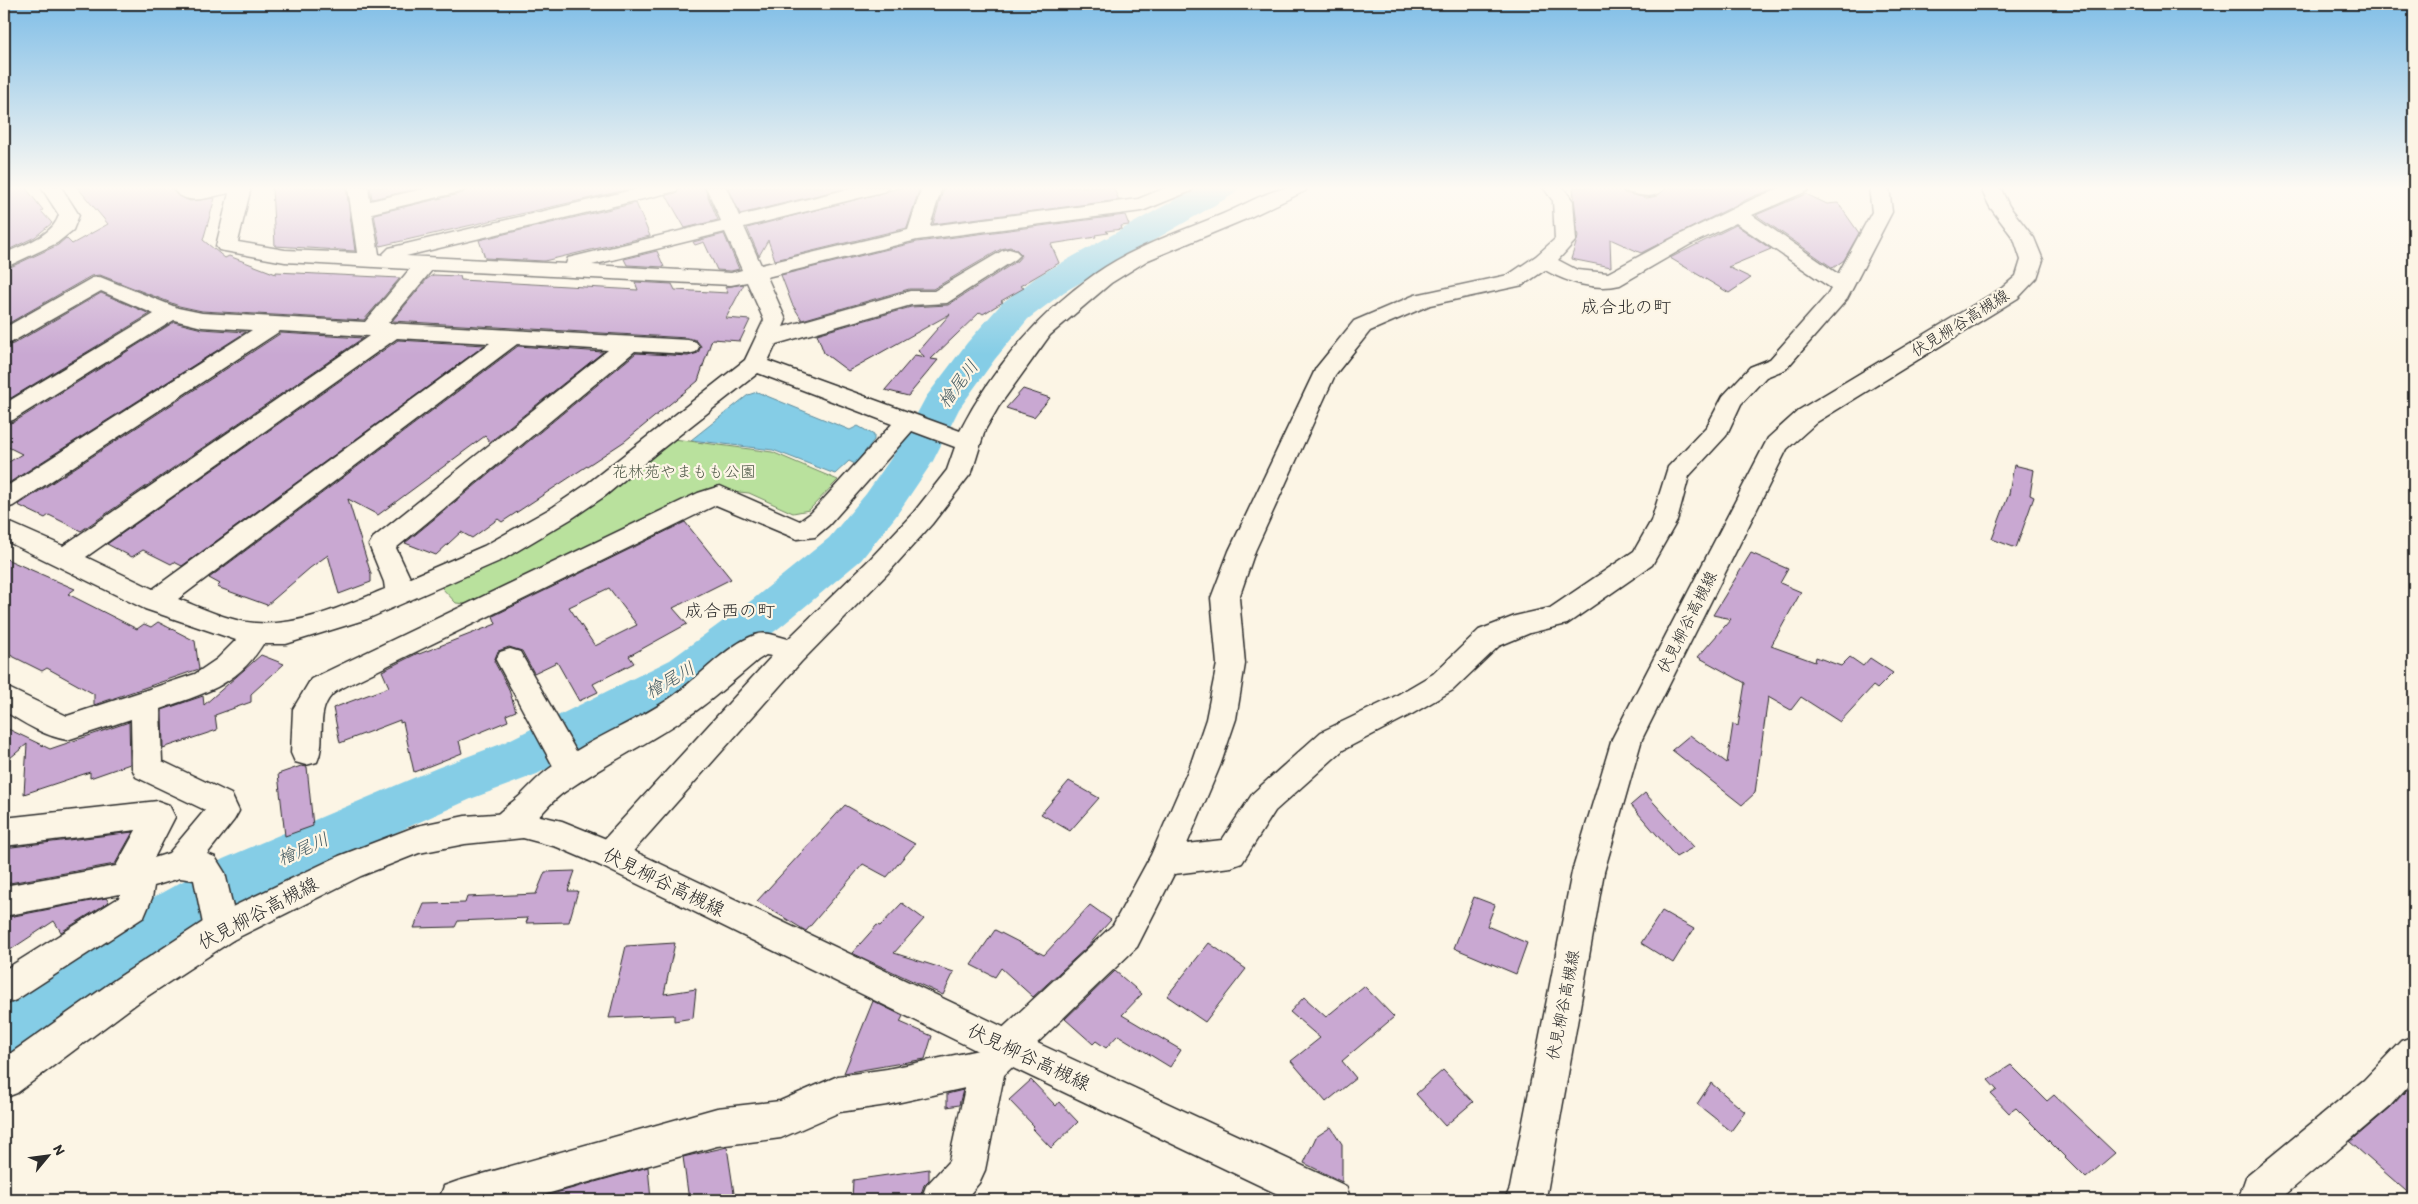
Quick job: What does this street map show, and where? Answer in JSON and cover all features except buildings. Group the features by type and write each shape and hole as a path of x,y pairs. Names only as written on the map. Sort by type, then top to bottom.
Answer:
{"street":[{"path":"4,262 42,243"},
{"path":"227,243 226,246 285,256 731,280 881,243"},
{"path":"371,243 377,262"},
{"path":"377,262 396,252 433,243"},
{"path":"550,270 654,243"},
{"path":"4,528 155,602 187,614 255,634 286,633 315,626 357,612 493,553 562,513 596,490 645,448 755,364 775,320 741,243"},
{"path":"610,855 791,654 880,565 923,518 959,472 962,441 973,430 1014,366 1042,330 1103,278 1141,256 1172,243"},
{"path":"464,1200 717,1127 781,1119 838,1094 888,1087 998,1056 1125,936 1164,861 1205,766 1221,719 1231,664 1224,598 1242,551 1324,373 1362,326 1423,300 1515,280 1544,261 1563,243"},
{"path":"1544,261 1572,276 1612,280 1682,243"},
{"path":"1779,243 1843,287"},
{"path":"1164,861 1231,853 1264,802 1332,741 1402,706 1443,682 1489,638 1525,623 1557,617 1643,558 1664,521 1677,472 1717,430 1731,401 1758,372 1778,364 1818,322 1836,299 1866,243"},
{"name":"伏見柳谷高槻線","path":"1524,1200 1527,1198 1588,872 1627,739 1777,444 1808,416 2010,294 2026,278 2032,260 2026,243"},
{"path":"767,338 910,298 939,298 1009,256"},
{"path":"65,558 382,330 426,264"},
{"path":"4,337 100,283 171,313 202,320 688,347"},
{"path":"4,414 171,313"},
{"path":"4,500 276,324"},
{"path":"155,602 511,338"},
{"path":"399,593 398,582 382,546 629,344"},
{"path":"755,364 962,441"},
{"path":"306,752 308,710 321,687 338,677 707,498 720,495 797,530 806,530 820,519 910,422"},
{"path":"4,697 56,726 67,728 205,682 221,673 238,659 255,634"},
{"path":"504,827 533,803 568,764 590,758 640,732 681,706 748,652 763,643 779,647 791,654"},
{"path":"510,660 568,764"},
{"path":"145,703 147,768 220,803 223,811 195,869"},
{"path":"4,832 158,814 157,822 132,878 136,898 132,907 4,988"},
{"name":"伏見柳谷高槻線","path":"4,1080 220,922 350,866 417,840 465,830 523,825 562,835 610,855 998,1056 1332,1200"},
{"path":"4,901 72,887 195,869"},
{"path":"195,869 220,922"},
{"path":"2257,1200 2260,1191 2377,1093 2414,1053"},
{"path":"940,1200 966,1170 998,1056"}],"green space":[{"name":"花林苑やまもも公園","path":"674,439 772,452 838,480 809,510 793,513 749,493 718,490 474,605 456,603 441,587 506,556 580,513"}],"water":[{"path":"757,392 850,430 858,426 874,435 874,440 855,464 849,461 835,474 773,450 691,440 748,395"}],"waterway":[{"name":"檜尾川","path":"4,1027 114,948 242,876 455,783 519,759 687,673 768,612 845,549 881,505 918,451 940,406 981,351 1015,311 1051,284 1123,243"}],"district":[{"name":"成合北の町","path":"1626,307"},
{"name":"成合西の町","path":"730,611"}]}
